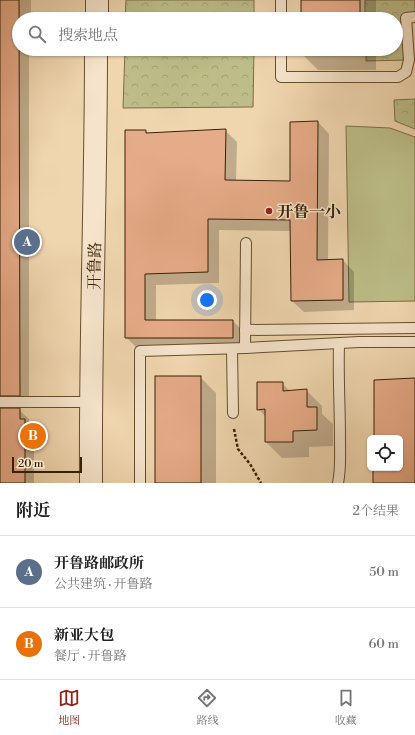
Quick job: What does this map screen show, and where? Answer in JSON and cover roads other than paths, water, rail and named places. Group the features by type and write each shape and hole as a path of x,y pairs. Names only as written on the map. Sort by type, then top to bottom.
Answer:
{"street":[{"path":"96,12 97,0"},
{"name":"开鲁路","path":"91,483 96,56"}],"lane":[{"path":"281,0 281,12"},
{"path":"281,56 281,77 398,77 406,72 409,60 406,18 415,18"},
{"path":"245,348 246,243"},
{"path":"245,330 415,328"},
{"path":"140,483 140,351 232,349 359,342 415,342"},
{"path":"338,483 340,473 338,377 339,344"},
{"path":"232,349 233,413"},
{"path":"0,402 91,402"}],"place":[{"name":"开鲁一小","path":"269,211"},
{"name":"开鲁路邮政所","path":"27,242"},
{"name":"新亚大包","path":"33,436"}]}
